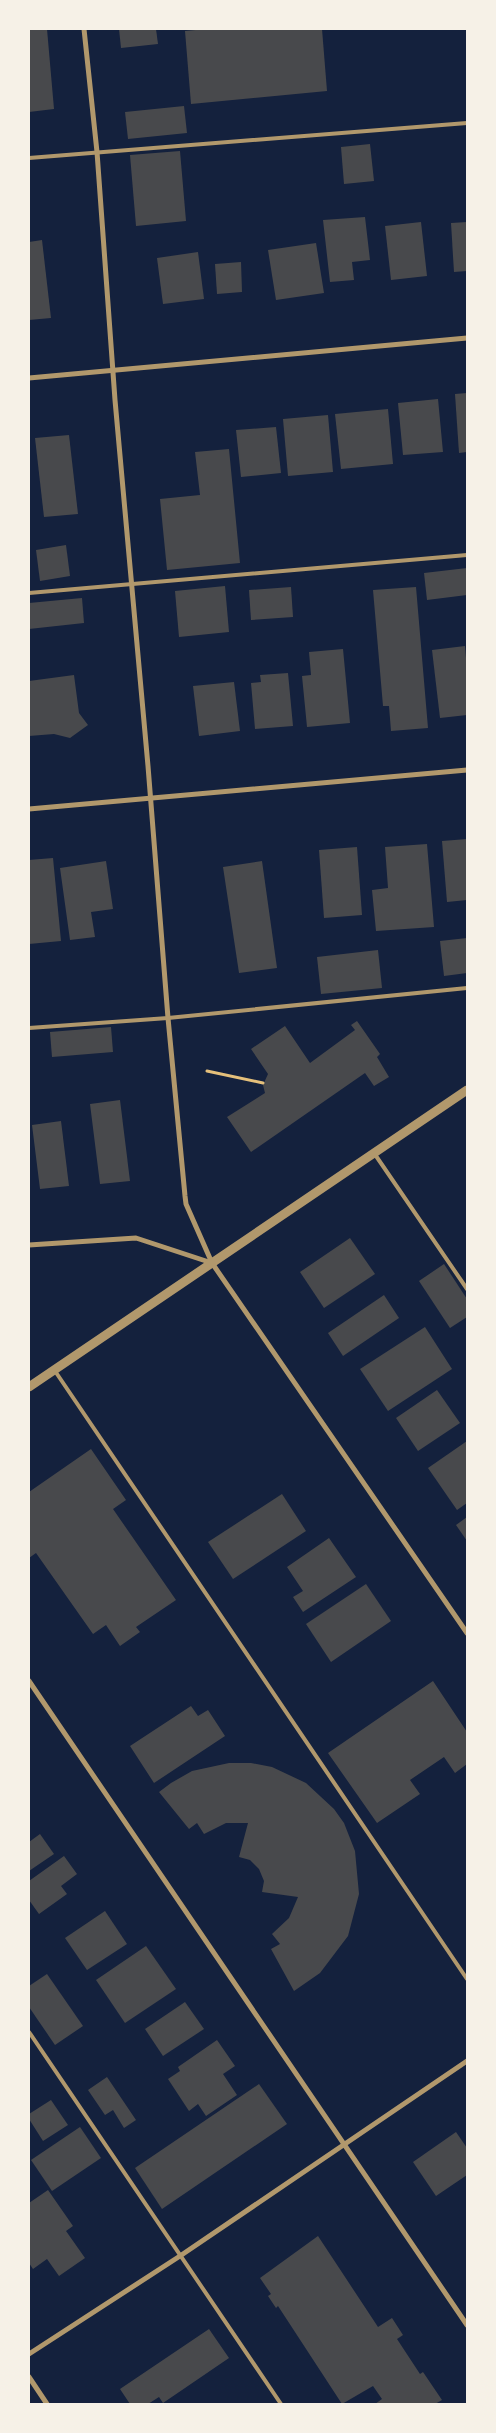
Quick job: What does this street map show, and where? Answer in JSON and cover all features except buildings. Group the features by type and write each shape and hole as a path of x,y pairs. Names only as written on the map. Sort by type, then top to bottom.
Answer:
{"street":[{"path":"84,29 97,152 113,371 168,1018 186,1204 212,1263 467,1632"},
{"path":"29,378 467,338"},
{"path":"29,809 467,770"},
{"path":"29,1388 467,1090"},
{"path":"29,1245 136,1238 212,1263"},
{"path":"29,1681 467,2325"},
{"path":"29,2354 180,2256 467,2060"},
{"path":"29,2377 47,2404"}],"lane":[{"path":"29,158 467,122"},
{"path":"29,593 467,555"},
{"path":"29,1028 168,1018 467,988"},
{"path":"374,1153 467,1289"},
{"path":"55,1370 467,1980"},
{"path":"29,2032 281,2404"}],"path":[{"path":"207,1071 263,1083"}]}
